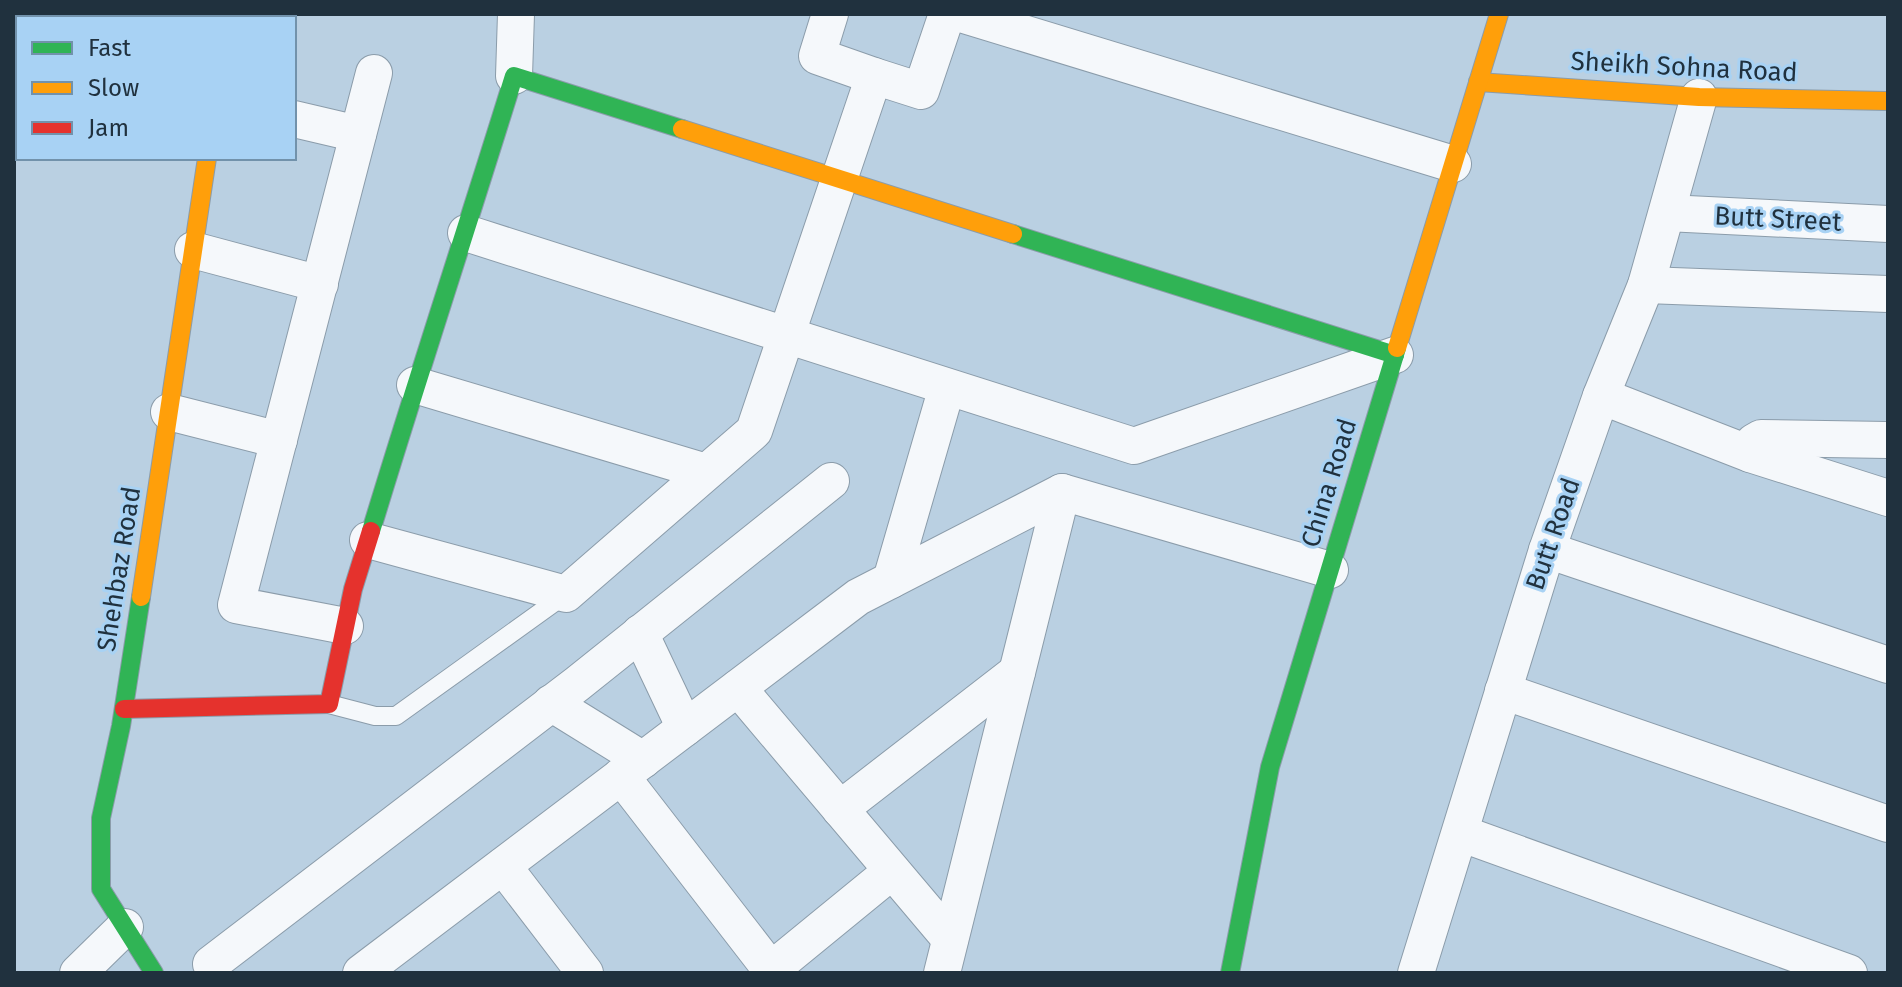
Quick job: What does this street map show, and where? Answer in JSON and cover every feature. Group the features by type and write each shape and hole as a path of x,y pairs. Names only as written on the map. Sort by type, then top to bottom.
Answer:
{"street":[{"path":"124,709 329,704 353,589 514,76 516,14"},
{"path":"830,14 817,56 921,91 947,14"},
{"path":"961,14 1453,164"},
{"name":"China Road","path":"1230,973 1270,767 1499,14"},
{"path":"345,626 236,605 374,73"},
{"path":"514,76 1395,355"},
{"path":"368,540 566,594 754,431 874,76"},
{"name":"Sheikh Sohna Road","path":"1478,82 1699,97 1888,101"},
{"name":"Butt Road","path":"1416,973 1547,550 1601,396 1646,285 1699,97"},
{"path":"296,119 358,134"},
{"name":"Shehbaz Road","path":"154,973 101,889 101,818 124,709 207,160"},
{"name":"Butt Street","path":"1667,213 1888,224"},
{"path":"466,233 1134,446 1395,355"},
{"path":"193,250 320,284"},
{"path":"1646,285 1888,294"},
{"path":"415,385 706,472"},
{"path":"891,580 947,387"},
{"path":"1601,396 1750,454 1888,498"},
{"path":"169,412 279,440"},
{"path":"1750,454 1754,442 1761,438 1888,440"},
{"path":"211,964 551,703 831,481"},
{"path":"946,956 1062,492"},
{"path":"367,971 858,597 1062,492 1330,570"},
{"path":"1547,550 1888,665"},
{"path":"640,633 685,728"},
{"path":"840,809 1017,672"},
{"path":"738,688 892,871 946,956"},
{"path":"1503,691 1888,824"},
{"path":"551,703 632,768 769,971 892,871"},
{"path":"1460,833 1849,973"},
{"path":"503,866 585,973"},
{"path":"78,973 125,927"}],"lane":[{"path":"329,704 375,716 396,716 566,594"}],"traffic: fast":[{"path":"371,531 514,76 682,129"},
{"path":"1013,234 1395,355"},
{"path":"1230,973 1270,767 1397,348"},
{"path":"141,597 121,726 101,818 101,889 154,973"}],"traffic: slow":[{"path":"1397,348 1499,14"},
{"path":"1478,82 1699,97 1888,101"},
{"path":"682,129 1013,234"},
{"path":"141,597 207,160"}],"traffic: jam":[{"path":"124,709 329,704 353,589 371,531"}]}
